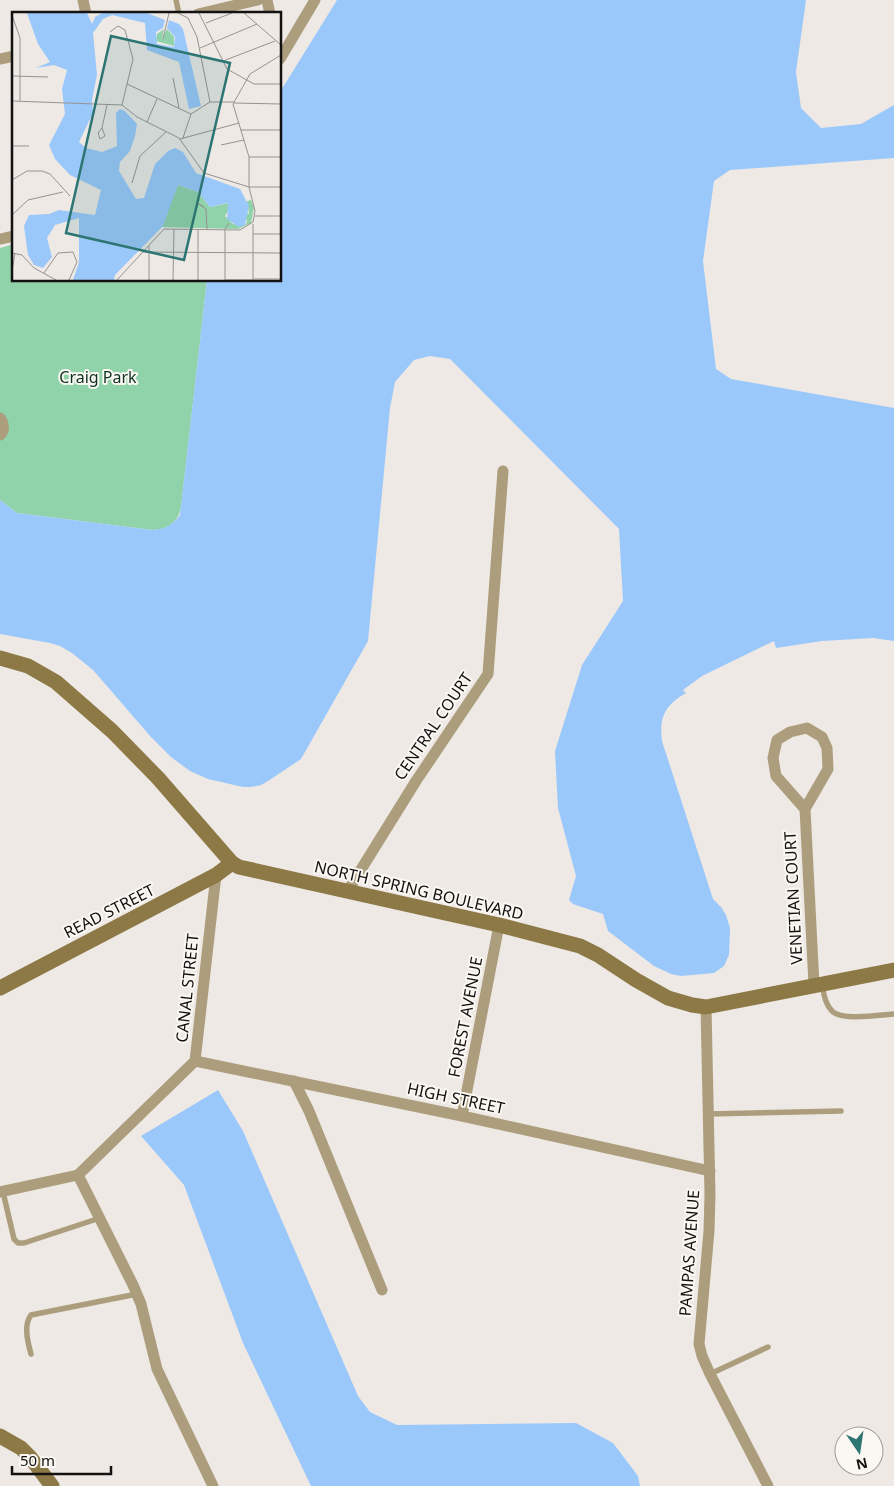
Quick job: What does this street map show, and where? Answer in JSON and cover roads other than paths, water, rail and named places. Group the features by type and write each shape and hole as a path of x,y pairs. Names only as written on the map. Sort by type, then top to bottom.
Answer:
{"street":[{"path":"207,12 258,0"},
{"path":"281,55 315,0"},
{"path":"0,418 4,426 3,433 0,436"},
{"name":"CENTRAL COURT","path":"347,892 416,781 488,674 503,471"},
{"path":"0,658 28,666 56,682 112,731 158,778 232,863"},
{"name":"VENETIAN COURT","path":"805,809 776,776 773,758 777,740 790,732 807,728 822,737 827,748 828,769 805,809 818,984"},
{"name":"NORTH SPRING BOULEVARD","path":"232,863 239,867 499,925 580,946 668,998 692,1005 706,1007 894,970"},
{"name":"READ STREET","path":"0,988 216,876 232,863"},
{"name":"CANAL STREET","path":"78,1175 195,1060 216,876"},
{"name":"FOREST AVENUE","path":"462,1116 499,925"},
{"name":"PAMPAS AVENUE","path":"706,1007 710,1171 709,1231 700,1344 702,1356 710,1374 768,1486"},
{"name":"HIGH STREET","path":"195,1060 462,1116 710,1171"},
{"path":"294,1081 309,1112 382,1290"},
{"path":"1,1192 78,1175 137,1294 157,1369 214,1486"},
{"path":"0,1436 20,1448 30,1457 52,1486"}],"lane":[{"path":"818,984 833,1012 844,1016 894,1014"},
{"path":"708,1114 841,1111"},
{"path":"1,1192 14,1240 18,1243 24,1244 100,1218"},
{"path":"31,1354 27,1328 28,1319 31,1316 137,1294"},
{"path":"710,1374 768,1347"}],"water":[{"path":"337,0 806,0 796,72 801,108 821,128 861,124 894,105 894,158 730,170 714,181 703,261 716,369 731,379 894,408 894,641 873,638 822,641 776,648 774,641 702,676 683,690 686,693 673,702 665,712 661,733 662,741 713,899 726,915 730,928 729,955 724,966 714,973 681,976 671,974 654,966 608,931 603,914 573,904 569,900 576,876 558,808 555,751 582,665 623,601 619,529 450,359 430,356 414,360 395,382 390,408 368,641 301,759 268,781 261,785 243,787 208,779 190,771 171,757 151,737 93,670 72,653 50,643 0,634 0,500 17,513 152,530 168,526 180,515 207,281 281,281 281,90"},
{"path":"218,1090 243,1131 358,1396 370,1412 397,1425 576,1423 613,1443 638,1476 640,1486 311,1486 243,1343 184,1185 141,1136"}],"park label":[{"name":"Craig Park","path":"98,377"}]}
